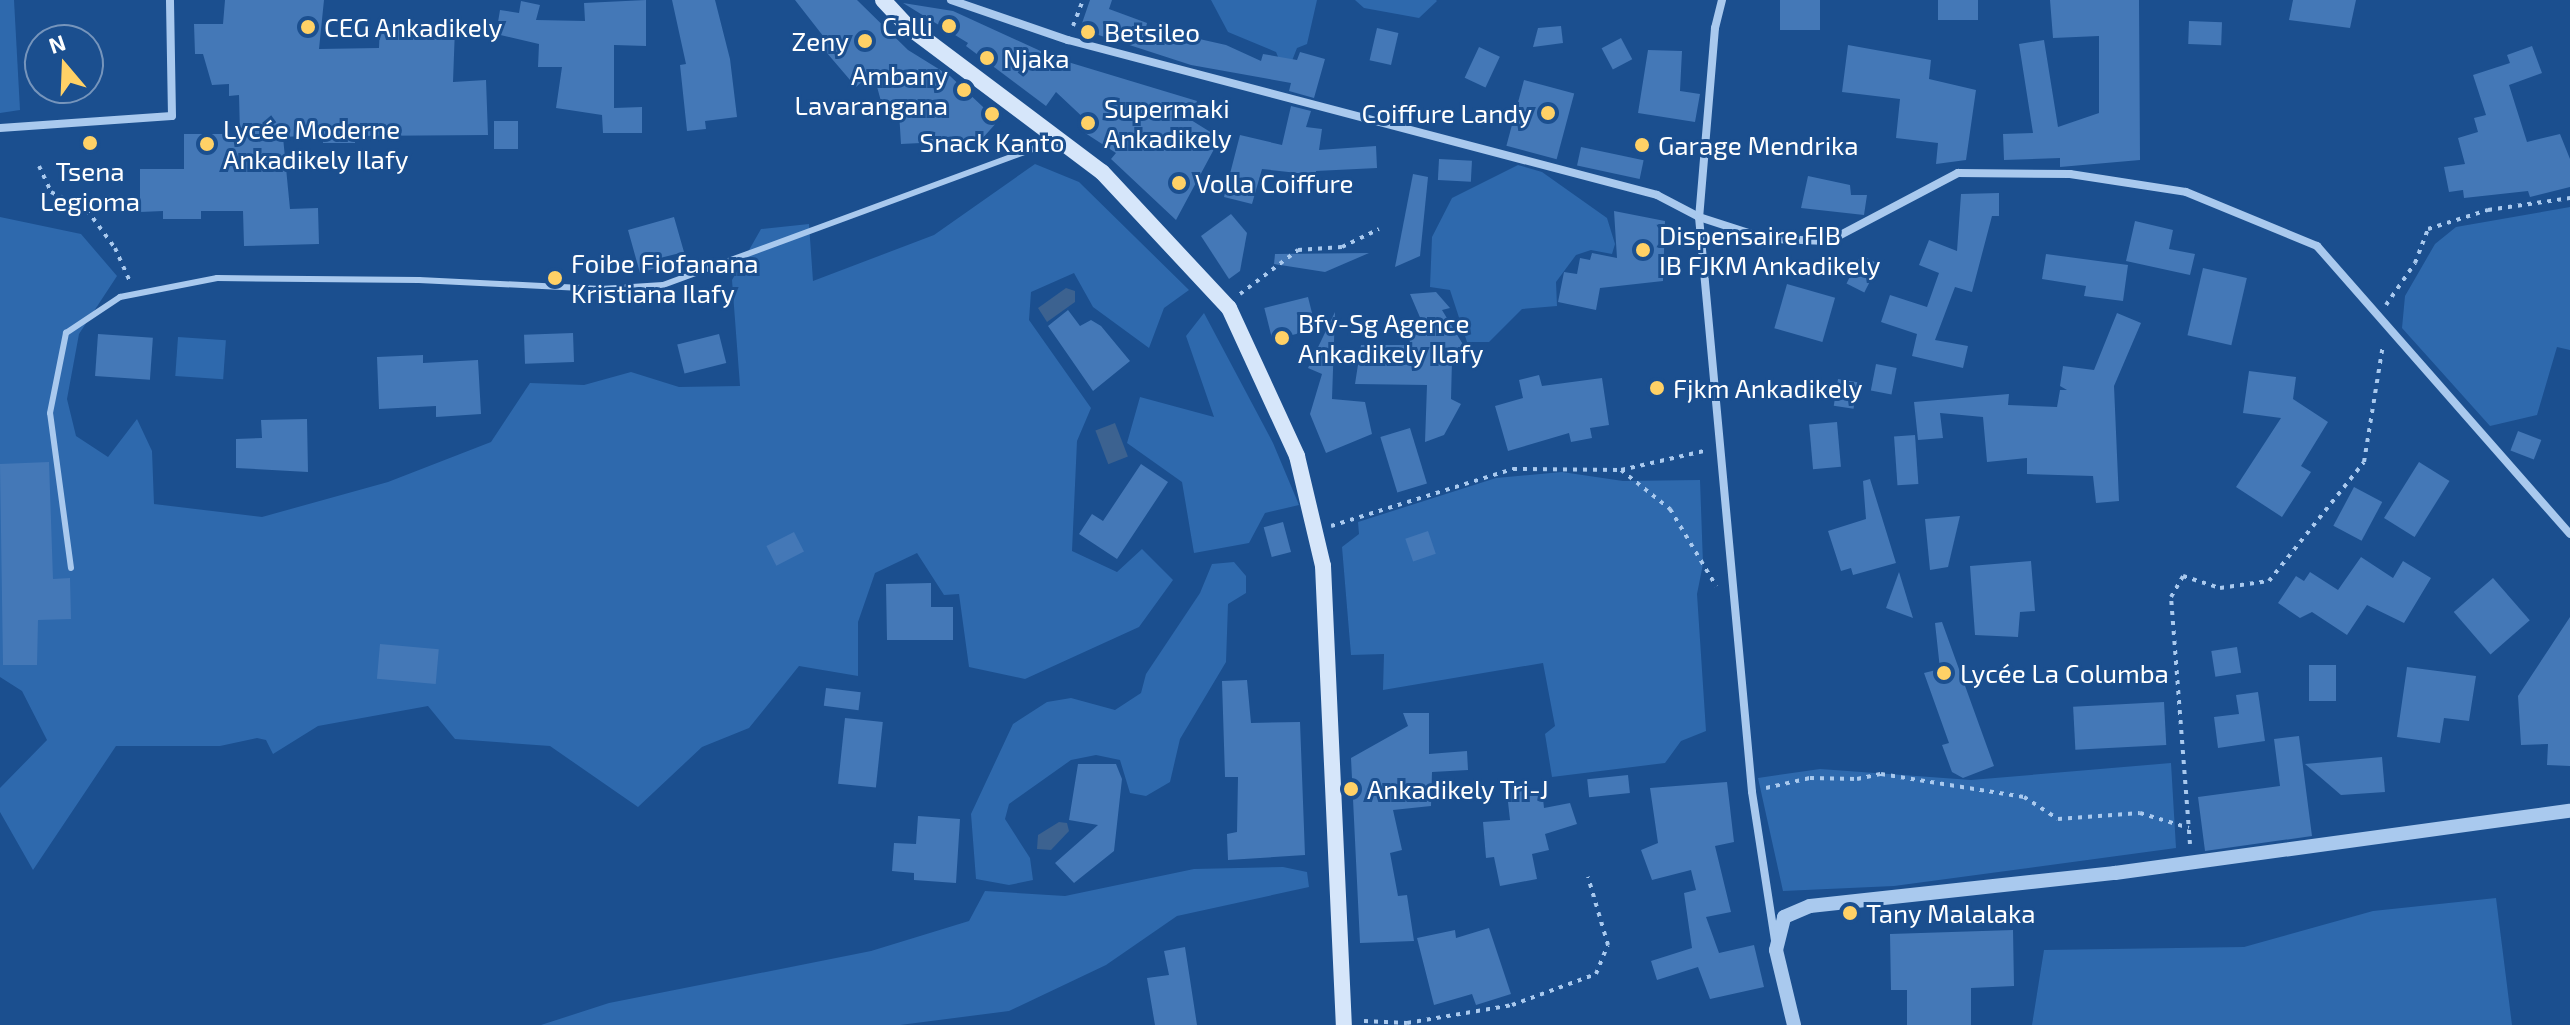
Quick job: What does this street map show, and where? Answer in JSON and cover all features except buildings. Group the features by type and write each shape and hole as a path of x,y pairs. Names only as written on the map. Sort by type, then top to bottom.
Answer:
{"main road":[{"path":"883,0 906,25 1102,172 1229,308 1297,456 1323,566 1345,1022"}],"street":[{"path":"0,128 172,116 170,0"},
{"path":"951,0 1068,40 1657,195 1699,217 1767,239 1829,241 1958,173 2070,174 2186,192 2317,246 2570,534"},
{"path":"1722,0 1715,28 1699,217 1723,447 1752,792 1776,950 1794,1025"},
{"path":"1776,950 1784,917 1810,906 2115,873 2191,859 2570,811"}],"lane":[{"path":"71,568 50,413 66,333 120,297 217,278 601,289 663,285 1038,147 1050,133"}],"path":[{"path":"1068,40 1083,0"},
{"path":"39,166 51,192 87,210 115,248 133,294"},
{"path":"2191,859 2171,597 2183,576 2220,588 2269,581 2364,462 2386,326 2387,302 2415,263 2428,229 2488,210 2570,198"},
{"path":"1229,308 1298,250 1342,247 1379,229"},
{"path":"1315,530 1513,469 1621,470 1723,447"},
{"path":"1621,470 1670,509 1716,587 1736,609"},
{"path":"1752,792 1810,778 1857,779 1881,774 2024,797 2058,819 2140,813 2189,828"},
{"path":"1345,1022 1407,1023 1447,1018 1512,1005 1596,974 1608,945 1588,877"}],"shaded area":[{"path":"0,0 14,0 20,110 0,113"},
{"path":"1211,0 1317,0 1307,44 1297,48 1286,76 1276,52 1228,32"},
{"path":"1355,0 1437,1 1419,18 1364,8"},
{"path":"1035,164 1079,182 1189,290 1164,308 1149,348 1093,307 1074,273 1031,292 1029,320 1091,408 1077,441 1072,551 1117,572 1142,549 1173,580 1139,627 1025,679 969,667 959,594 944,595 917,553 875,573 858,622 858,676 799,666 749,728 702,747 638,807 550,746 455,739 428,706 318,726 273,754 266,740 257,738 220,746 116,746 33,870 0,812 0,788 47,740 22,691 0,677 0,217 81,234 117,276 79,334 67,399 76,436 108,457 137,419 152,451 154,504 262,517 388,482 491,442 530,383 584,385 631,372 679,387 740,386 732,280 761,229 809,224 813,281 934,235"},
{"path":"1518,165 1542,172 1607,218 1615,244 1612,254 1591,250 1576,255 1556,282 1557,306 1522,309 1489,342 1467,342 1450,290 1430,287 1432,237 1452,198"},
{"path":"2570,207 2570,350 2557,347 2537,415 2490,426 2402,328 2405,296 2435,244 2456,227"},
{"path":"1066,288 1075,291 1075,302 1047,322 1038,308"},
{"path":"1204,313 1273,443 1299,505 1265,513 1249,543 1194,553 1182,482 1127,443 1140,397 1214,417 1186,336"},
{"path":"178,337 226,340 223,379 175,376"},
{"path":"1115,423 1128,457 1108,464 1095,431"},
{"path":"1562,472 1623,481 1700,480 1703,564 1697,594 1706,731 1681,741 1665,763 1552,777 1545,734 1555,726 1543,663 1383,690 1384,654 1351,655 1342,547 1359,534 1358,522 1496,478"},
{"path":"1234,562 1246,576 1246,593 1228,604 1226,662 1180,739 1170,782 1146,796 1130,793 1120,760 1096,755 1071,760 1009,804 1005,819 1030,858 1033,880 1009,885 976,879 971,814 1013,724 1047,702 1071,698 1115,710 1141,693 1146,674 1200,593 1212,564"},
{"path":"2171,763 2176,848 1894,886 1783,891 1758,778 1820,769 1971,780"},
{"path":"1059,822 1067,823 1069,831 1051,850 1037,849 1038,835"},
{"path":"1283,867 1307,872 1309,887 1177,916 1106,965 1009,1011 900,1025 541,1025 609,1003 871,951 969,921 985,891 1065,896 1194,869"},
{"path":"2496,898 2512,1025 2032,1025 2044,950 2244,947 2373,911"}],"place":[{"name":"Calli","path":"949,26"},
{"name":"CEG Ankadikely","path":"308,27"},
{"name":"Betsileo","path":"1088,32"},
{"name":"Zeny","path":"865,41"},
{"name":"Njaka","path":"987,58"},
{"name":"Ambany Lavarangana","path":"964,90"},
{"name":"Coiffure Landy","path":"1548,113"},
{"name":"Snack Kanto","path":"992,114"},
{"name":"Supermaki Ankadikely","path":"1088,123"},
{"name":"Tsena Legioma","path":"90,143"},
{"name":"Lycée Moderne Ankadikely Ilafy","path":"207,144"},
{"name":"Garage Mendrika","path":"1642,145"},
{"name":"Volla Coiffure","path":"1179,183"},
{"name":"Dispensaire FIB IB FJKM Ankadikely","path":"1643,250"},
{"name":"Foibe Fiofanana Kristiana Ilafy","path":"555,278"},
{"name":"Bfv-Sg Agence Ankadikely Ilafy","path":"1282,338"},
{"name":"Fjkm Ankadikely","path":"1657,388"},
{"name":"Lycée La Columba","path":"1944,673"},
{"name":"Ankadikely Tri-J","path":"1351,789"},
{"name":"Tany Malalaka","path":"1850,913"}]}
